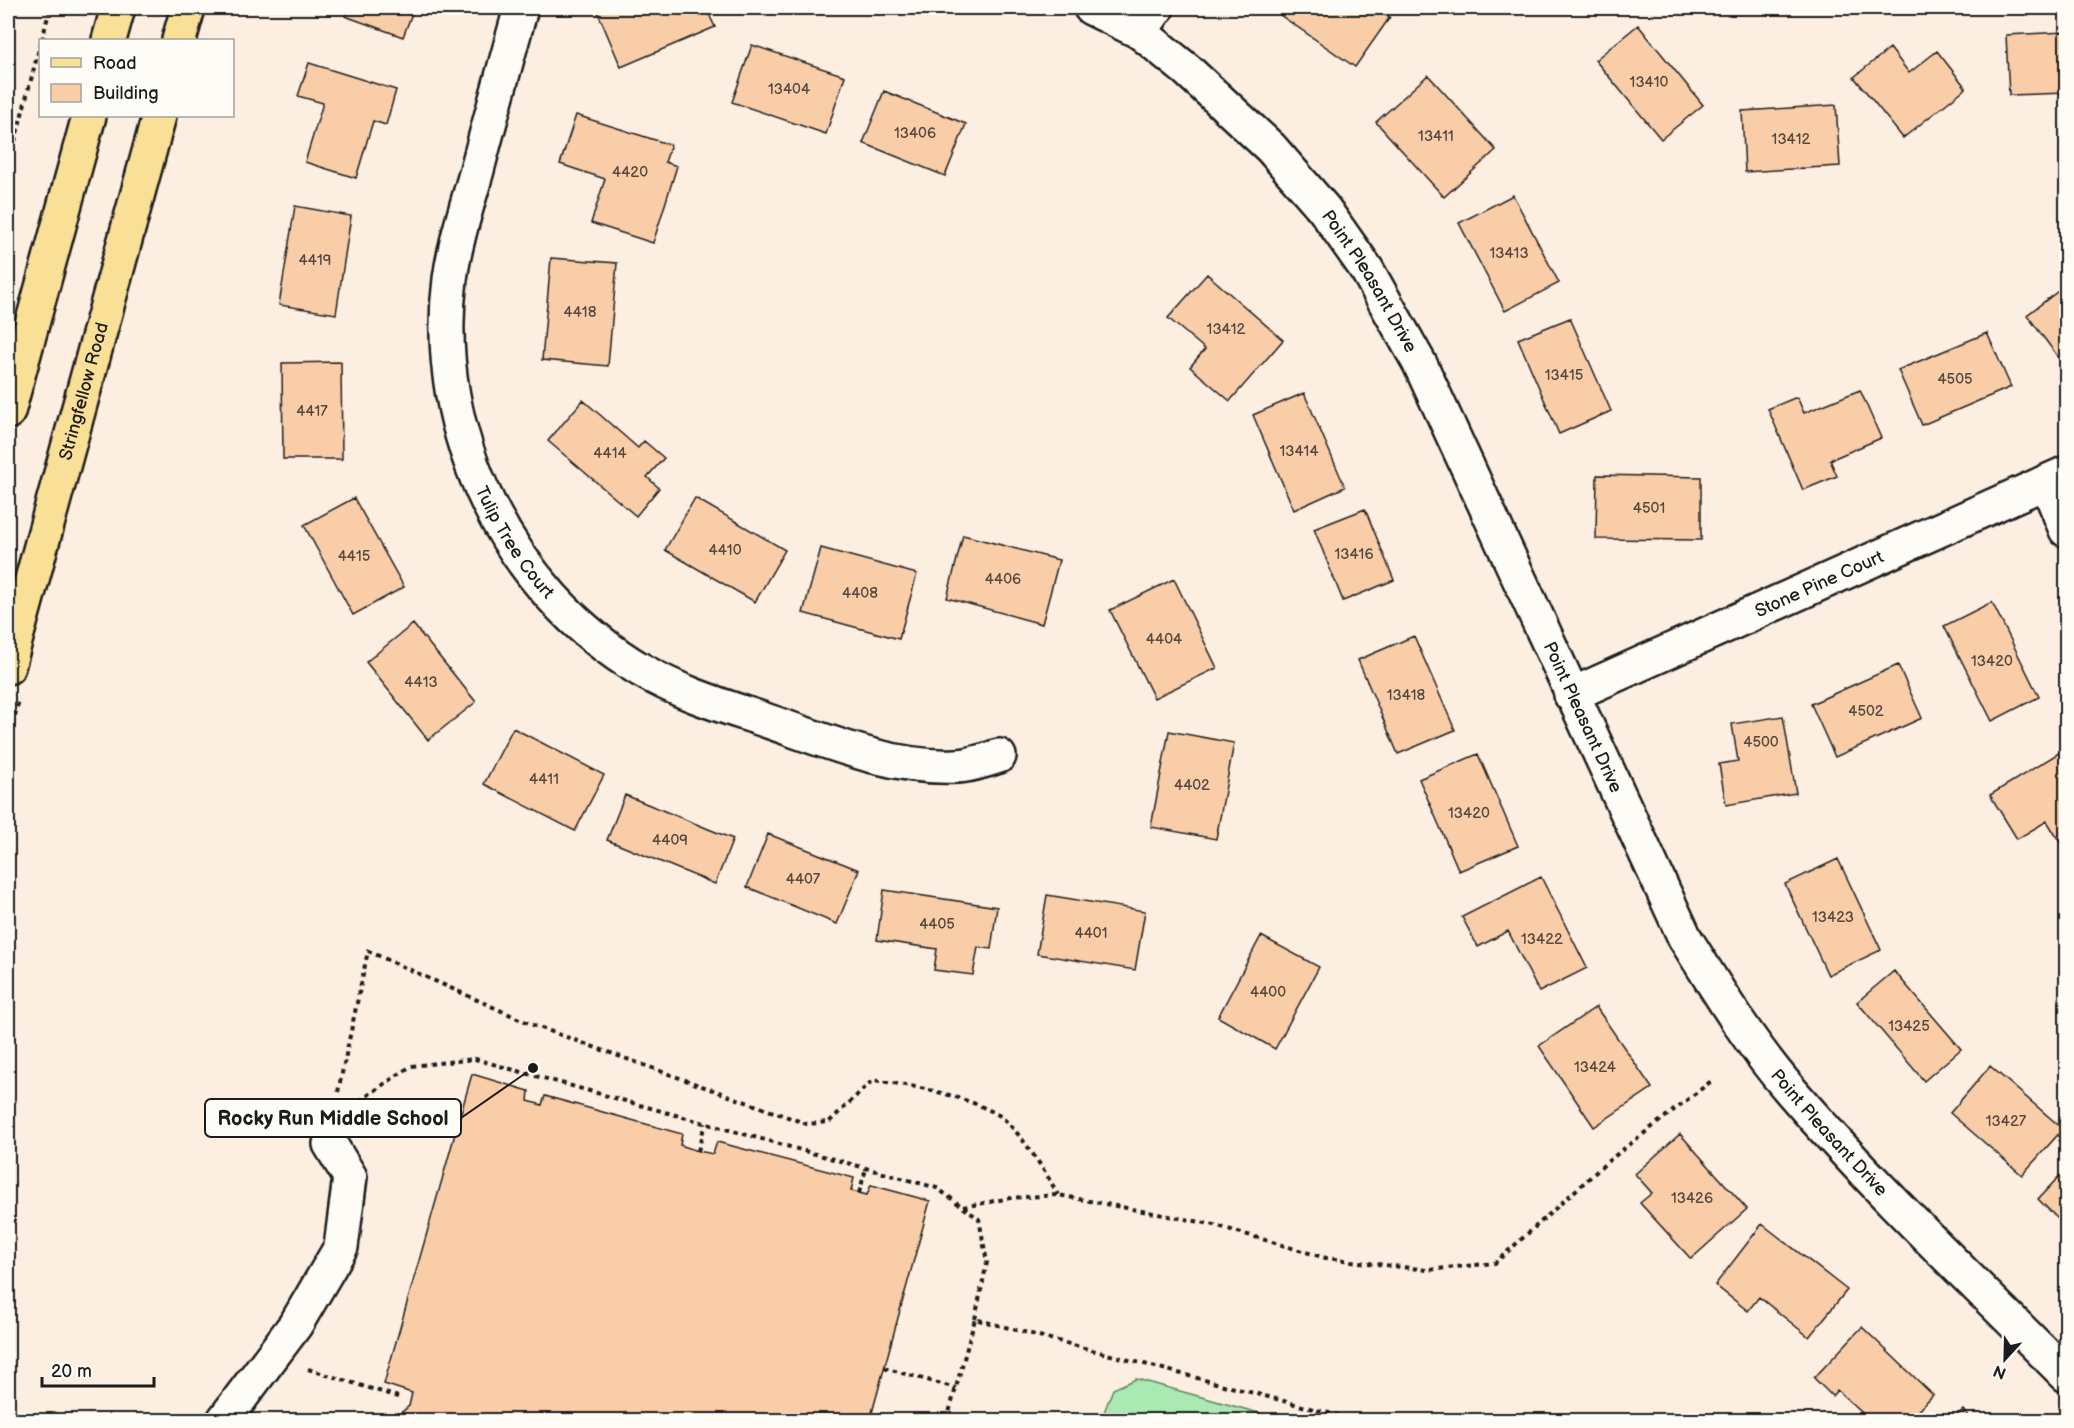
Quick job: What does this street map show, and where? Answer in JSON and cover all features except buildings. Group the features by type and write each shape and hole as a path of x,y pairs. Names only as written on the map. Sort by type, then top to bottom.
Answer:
{"main road":[{"path":"109,39 118,8"},
{"path":"179,39 188,8"},
{"path":"8,412 89,117"},
{"name":"Stringfellow Road","path":"8,667 159,117"}],"street":[{"name":"Tulip Tree Court","path":"521,8 461,227 450,279 448,333 453,393 465,445 487,502 506,537 521,559 564,610 614,653 672,686 714,703 902,764 958,766 999,756"},
{"name":"Point Pleasant Drive","path":"1091,8 1148,20 1187,70 1271,148 1324,209 1367,270 1420,364 1685,938 1733,1016 1790,1090 1847,1152 2067,1375"},
{"name":"Stone Pine Court","path":"1571,695 1974,513 2057,478"},
{"path":"2057,478 2067,530"},
{"path":"224,1420 296,1324 341,1247 350,1177 330,1144"}],"path":[{"path":"42,39 50,8"},
{"path":"8,168 39,49"},
{"path":"338,1092 368,951 533,1025 807,1124 829,1122 873,1080 927,1088 999,1115 1044,1166 1058,1195"},
{"path":"352,1106 411,1066 475,1059 937,1188 979,1219 987,1262 975,1319 947,1420"},
{"path":"963,1207 1010,1198 1058,1195 1211,1224 1326,1258 1427,1270 1495,1263 1607,1162 1714,1080"},
{"path":"698,1150 705,1123"},
{"path":"859,1193 866,1168"},
{"path":"975,1319 1355,1420"},
{"path":"884,1368 956,1388"},
{"path":"308,1369 398,1397"}],"green space":[{"path":"1136,1379 1284,1420 1101,1420 1113,1389"}],"place":[{"name":"Rocky Run Middle School","path":"533,1068"}]}
